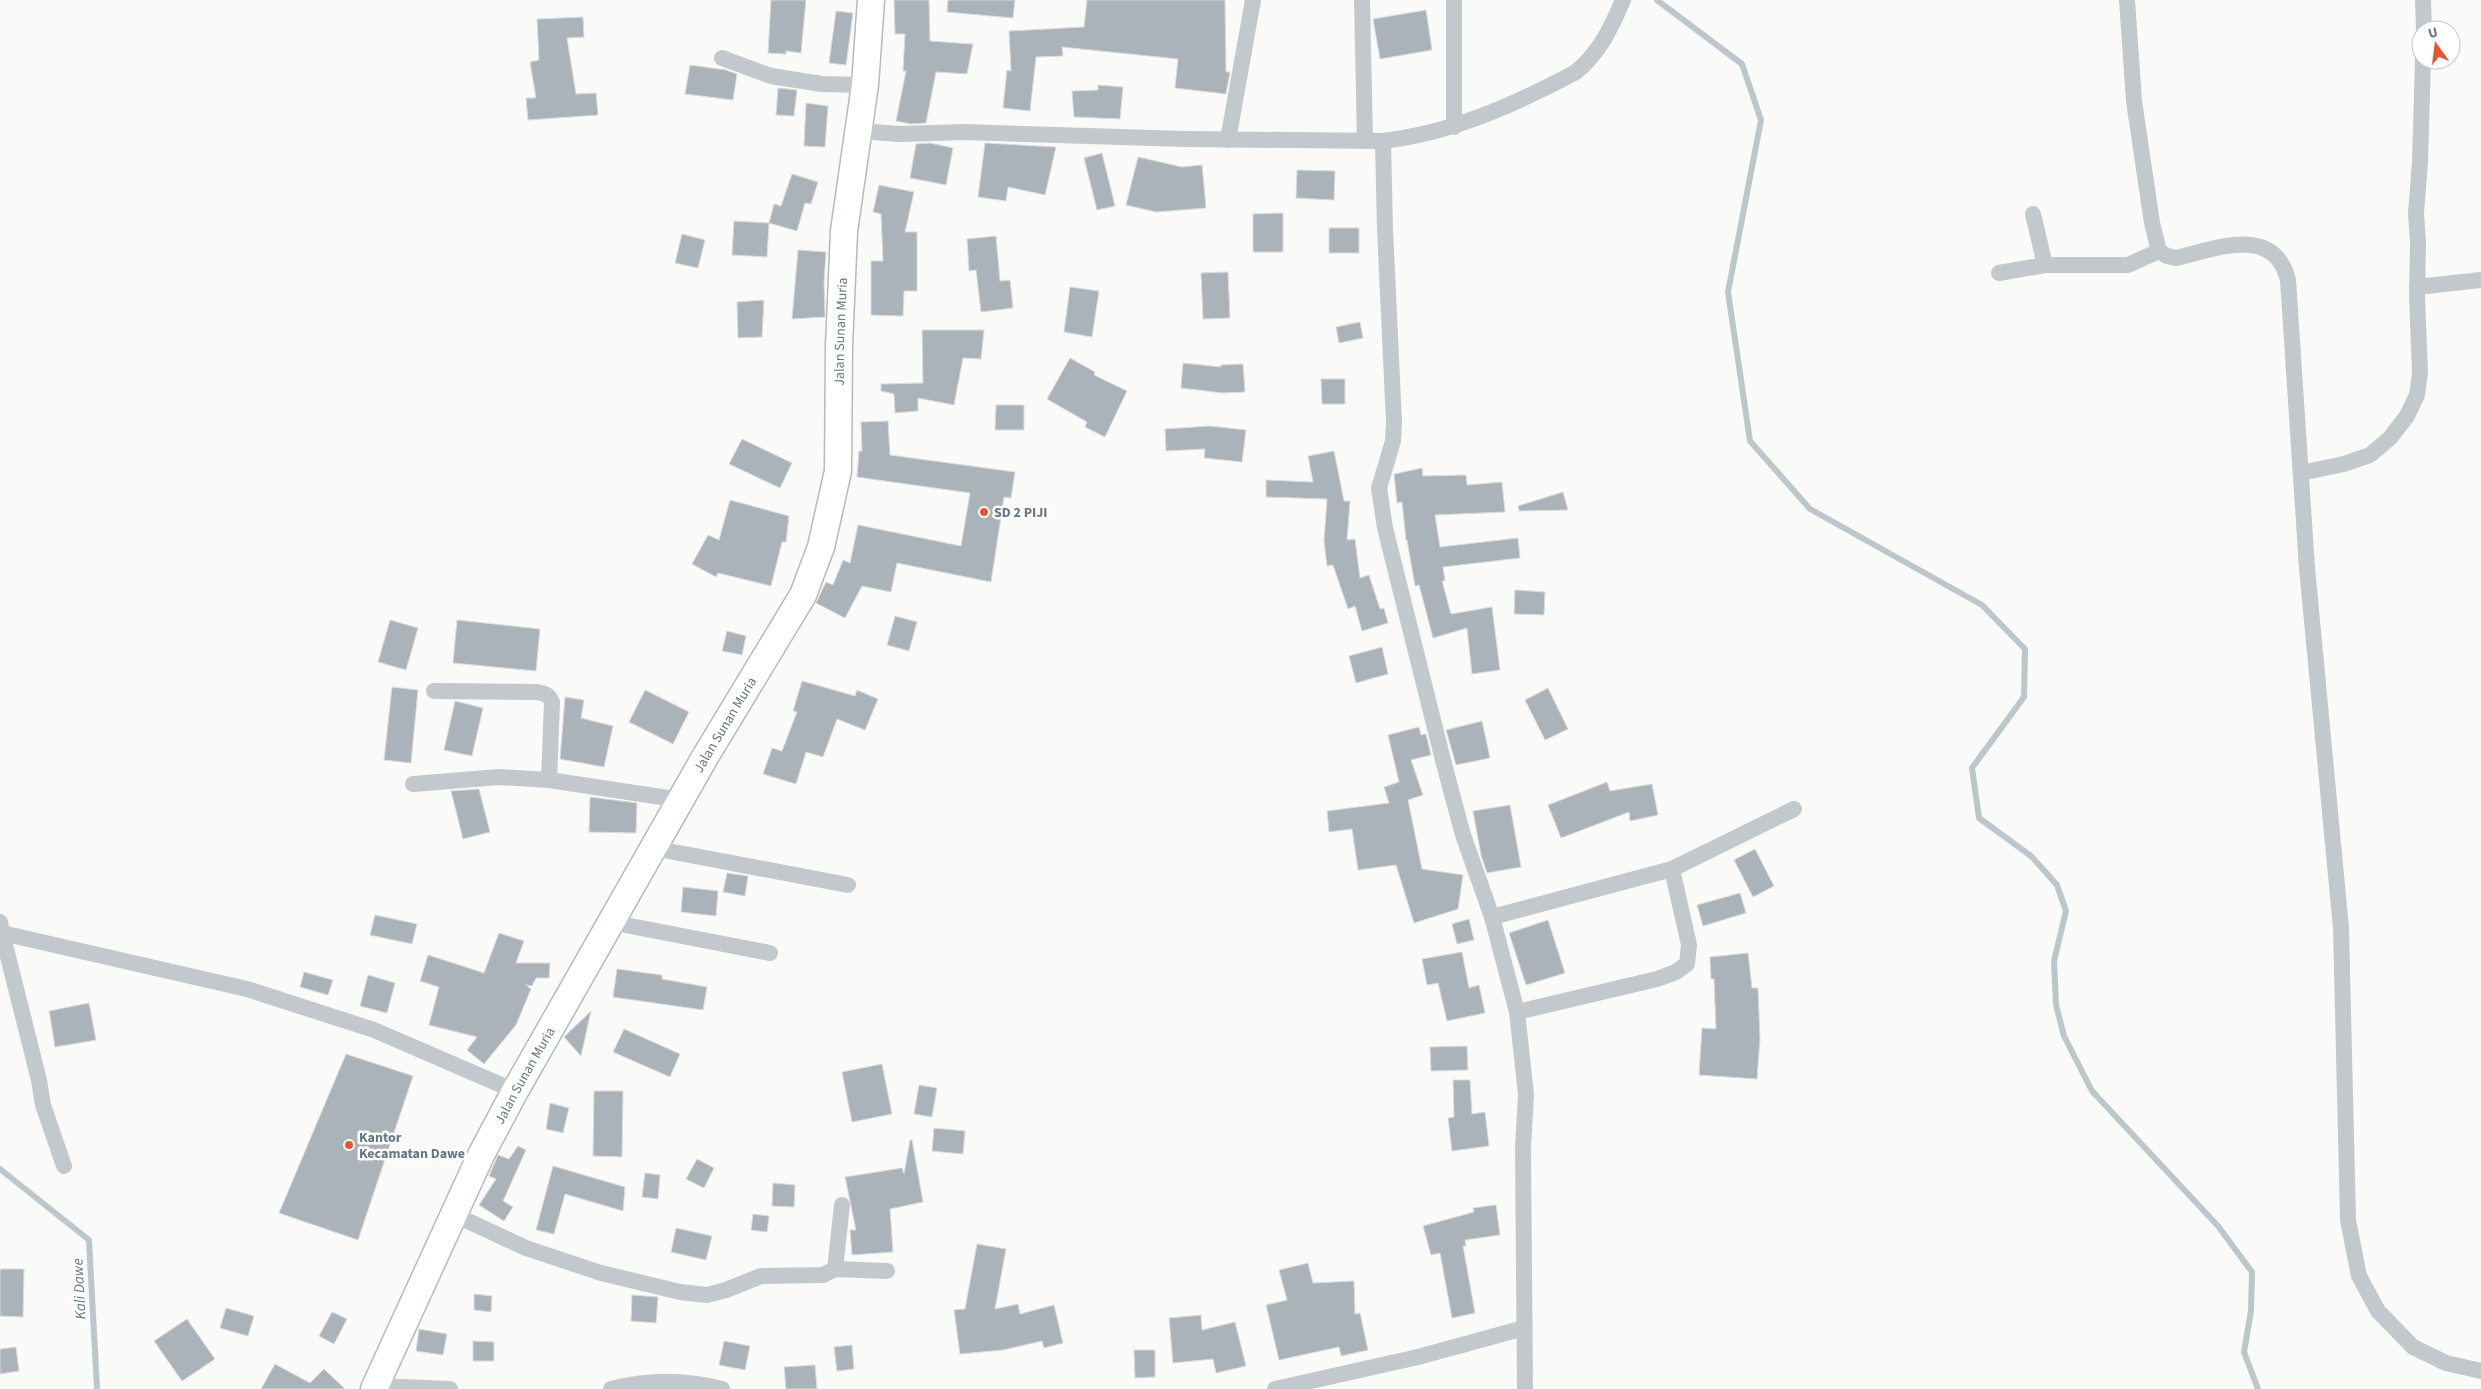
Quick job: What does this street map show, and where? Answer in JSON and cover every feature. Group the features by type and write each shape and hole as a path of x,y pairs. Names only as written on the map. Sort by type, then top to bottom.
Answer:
{"main road":[{"name":"Jalan Sunan Muria","path":"375,1388 481,1155 515,1091 680,800 803,595 822,547 838,471 839,346 844,231 865,85 872,0"}],"street":[{"path":"1228,140 1253,0"},
{"path":"1362,0 1365,141"},
{"path":"1454,0 1454,127"},
{"path":"2127,0 2134,101 2152,223 2159,251 2167,256 2176,258 2237,244 2252,244 2270,251 2286,269 2307,568 2341,928 2346,1188 2348,1220 2359,1276 2378,1311 2413,1347 2446,1363 2481,1371"},
{"path":"2423,0 2424,20"},
{"path":"858,131 900,134 964,132 1228,140 1365,141 1383,141 1426,135 1454,127 1576,72 1591,60 1603,44 1621,5"},
{"path":"722,58 771,76 822,84 865,85"},
{"path":"2301,473 2344,464 2370,455 2390,438 2407,416 2417,395 2420,372 2416,213 2420,162 2423,70"},
{"path":"1383,141 1394,422 1393,441 1380,488 1381,508 1446,772 1464,835 1492,917 1517,1012 1526,1094 1523,1149 1525,1389"},
{"path":"2033,214 2045,265"},
{"path":"1999,273 2045,265 2128,265 2159,251"},
{"path":"2417,287 2481,280"},
{"path":"434,690 544,692 550,697 552,702 550,780"},
{"path":"413,784 499,777 550,780 680,800"},
{"path":"1492,917 1672,869 1794,809"},
{"path":"653,848 848,885"},
{"path":"1517,1012 1657,979 1676,972 1687,964 1689,945 1672,869"},
{"path":"610,922 770,952"},
{"path":"64,1166 43,1105 39,1080 1,927 247,989 374,1030 515,1091"},
{"path":"835,1269 842,1205"},
{"path":"455,1215 526,1248 601,1273 680,1292 707,1295 726,1290 761,1276 823,1275 835,1269 887,1272"},
{"path":"1275,1389 1418,1357 1524,1328"},
{"path":"611,1389 650,1381 688,1381 722,1389"},
{"path":"375,1388 450,1389"}],"building":[{"path":"771,0 806,0 801,53 786,51 786,54 768,53"},
{"path":"894,0 929,0 930,41 973,44 967,74 936,72 926,123 911,124 896,121 906,71 903,71 905,34 895,34"},
{"path":"948,0 1015,0 1013,18 947,12"},
{"path":"1087,0 1225,0 1226,72 1230,72 1226,94 1175,88 1178,59 1062,47 1063,56 1036,57 1030,111 1003,108 1007,70 1011,71 1009,31 1084,27"},
{"path":"1426,10 1432,50 1380,59 1373,19"},
{"path":"836,11 853,13 846,65 829,63"},
{"path":"583,17 584,37 567,38 576,94 596,93 598,115 528,120 526,98 536,98 530,62 539,60 537,19"},
{"path":"690,65 726,70 737,74 733,100 685,94"},
{"path":"1098,85 1123,87 1120,119 1074,117 1072,91 1098,90"},
{"path":"778,88 797,90 794,116 776,115"},
{"path":"806,103 828,106 825,147 804,146"},
{"path":"930,143 953,148 946,185 910,178 916,144"},
{"path":"985,143 1056,147 1045,195 1008,187 1006,201 978,197"},
{"path":"1102,153 1115,206 1097,210 1084,158"},
{"path":"1138,157 1182,167 1202,165 1206,208 1156,212 1126,205"},
{"path":"1297,170 1335,171 1334,200 1296,198"},
{"path":"792,174 818,182 811,204 805,203 797,231 769,223 774,204 781,206"},
{"path":"879,185 914,192 905,232 917,232 917,291 904,291 903,316 871,315 871,261 883,261 881,214 873,212"},
{"path":"1283,213 1283,252 1253,252 1253,214"},
{"path":"734,221 769,223 767,257 732,255"},
{"path":"1329,228 1359,228 1359,253 1329,253"},
{"path":"682,234 705,240 698,268 675,263"},
{"path":"996,236 1000,281 1010,280 1013,308 981,312 976,270 969,271 967,239"},
{"path":"798,250 826,252 824,283 825,317 792,319"},
{"path":"1228,272 1230,318 1203,319 1201,273"},
{"path":"1070,287 1099,291 1092,337 1064,332"},
{"path":"764,300 762,337 738,338 737,302"},
{"path":"1360,322 1363,338 1339,343 1336,327"},
{"path":"922,330 984,330 981,359 963,358 954,405 918,398 918,411 895,413 894,394 881,391 881,384 923,383"},
{"path":"1070,358 1095,372 1094,375 1127,391 1105,437 1085,427 1087,422 1047,399"},
{"path":"1183,363 1221,367 1221,365 1243,364 1245,392 1223,393 1181,388"},
{"path":"1321,379 1345,379 1345,404 1322,404"},
{"path":"996,405 1024,405 1024,430 995,430"},
{"name":"SD 2 PIJI","path":"888,421 890,455 1015,472 1011,498 1004,497 991,582 897,563 891,592 862,586 845,618 816,603 826,582 833,585 843,560 850,563 858,525 961,546 970,493 857,477 859,451 862,451 861,422"},
{"path":"1210,426 1246,430 1242,462 1204,458 1205,449 1166,451 1165,429"},
{"path":"742,439 792,463 780,488 729,464"},
{"path":"1334,451 1344,501 1350,501 1347,540 1355,539 1360,578 1369,575 1380,609 1384,608 1388,623 1362,631 1355,606 1348,609 1333,565 1327,566 1324,541 1327,499 1266,497 1266,480 1313,482 1308,456"},
{"path":"1422,468 1423,476 1466,475 1467,485 1502,482 1505,512 1435,515 1440,547 1518,538 1520,558 1443,567 1445,581 1442,581 1451,614 1492,607 1500,670 1472,674 1467,628 1433,638 1419,585 1415,586 1406,540 1402,502 1397,503 1394,474"},
{"path":"1563,492 1568,510 1519,511 1518,506"},
{"path":"730,500 789,516 786,542 782,542 771,586 718,573 716,577 692,564 708,535 719,540"},
{"path":"1515,590 1545,592 1544,615 1514,614"},
{"path":"895,616 917,622 909,651 887,645"},
{"path":"390,620 418,628 406,670 378,662"},
{"path":"457,620 540,629 536,671 453,663"},
{"path":"727,631 746,636 742,655 722,651"},
{"path":"1382,647 1388,674 1356,683 1349,656"},
{"path":"802,681 855,696 857,690 878,699 865,730 837,719 823,757 806,752 796,784 763,774 772,748 782,751 797,712 793,711"},
{"path":"392,687 418,690 411,763 384,760"},
{"path":"1548,688 1568,729 1545,740 1525,700"},
{"path":"645,690 689,712 673,744 629,722"},
{"path":"565,697 584,700 581,718 613,726 604,767 560,759"},
{"path":"455,701 483,708 472,756 444,750"},
{"path":"1482,721 1490,758 1456,765 1446,730"},
{"path":"1419,727 1421,735 1426,734 1431,755 1411,760 1423,795 1408,800 1422,869 1463,875 1458,909 1414,923 1396,865 1358,870 1352,829 1329,832 1327,811 1389,803 1384,787 1399,782 1388,735"},
{"path":"1607,782 1610,791 1652,784 1658,815 1630,821 1629,812 1561,838 1548,805"},
{"path":"479,789 490,832 463,839 451,791"},
{"path":"590,797 637,803 636,833 589,832"},
{"path":"1510,805 1521,867 1487,873 1481,855 1473,811"},
{"path":"1755,849 1774,886 1753,897 1734,860"},
{"path":"727,873 748,876 745,896 723,892"},
{"path":"683,887 718,891 716,916 681,912"},
{"path":"1740,893 1746,913 1703,926 1697,905"},
{"path":"375,915 417,924 412,944 370,935"},
{"path":"1469,919 1474,940 1457,944 1452,924"},
{"path":"1548,920 1565,973 1526,985 1509,933"},
{"path":"499,933 524,941 516,963 550,963 549,978 536,978 532,986 526,985 531,989 516,1025 484,1064 467,1050 477,1037 429,1025 439,987 420,981 428,955 484,973"},
{"path":"1462,952 1469,988 1479,985 1485,1013 1447,1021 1438,983 1427,985 1422,959"},
{"path":"1748,953 1752,988 1758,988 1760,1039 1757,1079 1699,1075 1702,1028 1716,1029 1714,979 1711,979 1710,957"},
{"path":"617,969 662,975 662,979 707,987 703,1010 613,997"},
{"path":"304,972 333,980 328,995 300,987"},
{"path":"368,975 395,983 387,1013 360,1006"},
{"path":"89,1003 96,1040 55,1047 49,1011"},
{"path":"591,1011 581,1056 564,1037"},
{"path":"624,1029 680,1054 670,1077 613,1052"},
{"path":"1467,1046 1468,1070 1431,1071 1430,1047"},
{"name":"Kantor Kecamatan Dawe","path":"346,1054 413,1076 358,1240 279,1213"},
{"path":"882,1064 892,1114 852,1122 842,1072"},
{"path":"1453,1080 1470,1080 1472,1114 1485,1112 1489,1146 1452,1151 1448,1118 1454,1117"},
{"path":"919,1085 937,1088 932,1117 914,1114"},
{"path":"594,1091 623,1091 622,1157 593,1156"},
{"path":"550,1103 569,1108 563,1133 546,1129"},
{"path":"934,1128 965,1131 963,1154 932,1151"},
{"path":"910,1140 912,1140 923,1202 890,1209 893,1252 852,1255 850,1230 856,1230 845,1177 902,1168 904,1174"},
{"path":"518,1146 526,1150 503,1201 513,1207 504,1221 479,1205 496,1179 489,1176 498,1155 509,1159"},
{"path":"697,1159 714,1168 704,1188 686,1179"},
{"path":"553,1166 625,1187 623,1211 565,1194 554,1234 536,1230"},
{"path":"645,1173 660,1175 658,1199 642,1197"},
{"path":"773,1183 795,1185 794,1207 772,1206"},
{"path":"1496,1205 1500,1235 1465,1240 1466,1246 1463,1246 1475,1313 1452,1318 1440,1253 1431,1255 1423,1226 1474,1212 1473,1208"},
{"path":"753,1214 769,1216 767,1232 751,1230"},
{"path":"676,1228 712,1236 706,1260 671,1252"},
{"path":"977,1244 1006,1249 995,1309 1018,1304 1020,1314 1054,1305 1063,1343 1044,1348 1042,1341 1003,1350 960,1354 954,1310 965,1309"},
{"path":"1308,1263 1313,1283 1354,1281 1355,1314 1360,1313 1368,1350 1341,1356 1339,1347 1279,1360 1266,1305 1287,1300 1279,1270"},
{"path":"0,1269 24,1269 23,1317 0,1316"},
{"path":"474,1294 492,1296 491,1312 474,1310"},
{"path":"632,1295 658,1297 656,1323 631,1321"},
{"path":"226,1308 254,1316 248,1336 220,1328"},
{"path":"332,1312 347,1319 334,1344 319,1336"},
{"path":"1201,1315 1202,1330 1235,1322 1246,1366 1216,1373 1213,1359 1173,1363 1169,1318"},
{"path":"187,1319 215,1359 182,1381 154,1341"},
{"path":"419,1329 447,1334 443,1355 416,1351"},
{"path":"473,1341 494,1342 494,1361 473,1361"},
{"path":"724,1341 750,1346 745,1370 719,1365"},
{"path":"852,1345 854,1369 837,1371 834,1347"},
{"path":"16,1347 19,1371 0,1374 0,1349"},
{"path":"1134,1350 1155,1350 1155,1377 1135,1378"},
{"path":"275,1364 310,1383 324,1369 345,1389 261,1389"},
{"path":"815,1365 817,1389 786,1389 784,1367"}],"waterway":[{"path":"1657,0 1742,64 1761,120 1728,292 1750,441 1810,509 1982,605 2025,649 2024,697 1972,768 1979,818 2031,856 2057,885 2066,911 2054,961 2056,1005 2064,1036 2092,1091 2218,1226 2252,1272 2251,1311 2244,1352 2258,1389"},
{"name":"Kali Dawe","path":"0,1169 89,1240 97,1389"}],"place":[{"name":"SD 2 PIJI","path":"984,512"},
{"name":"Kantor Kecamatan Dawe","path":"349,1145"}]}
